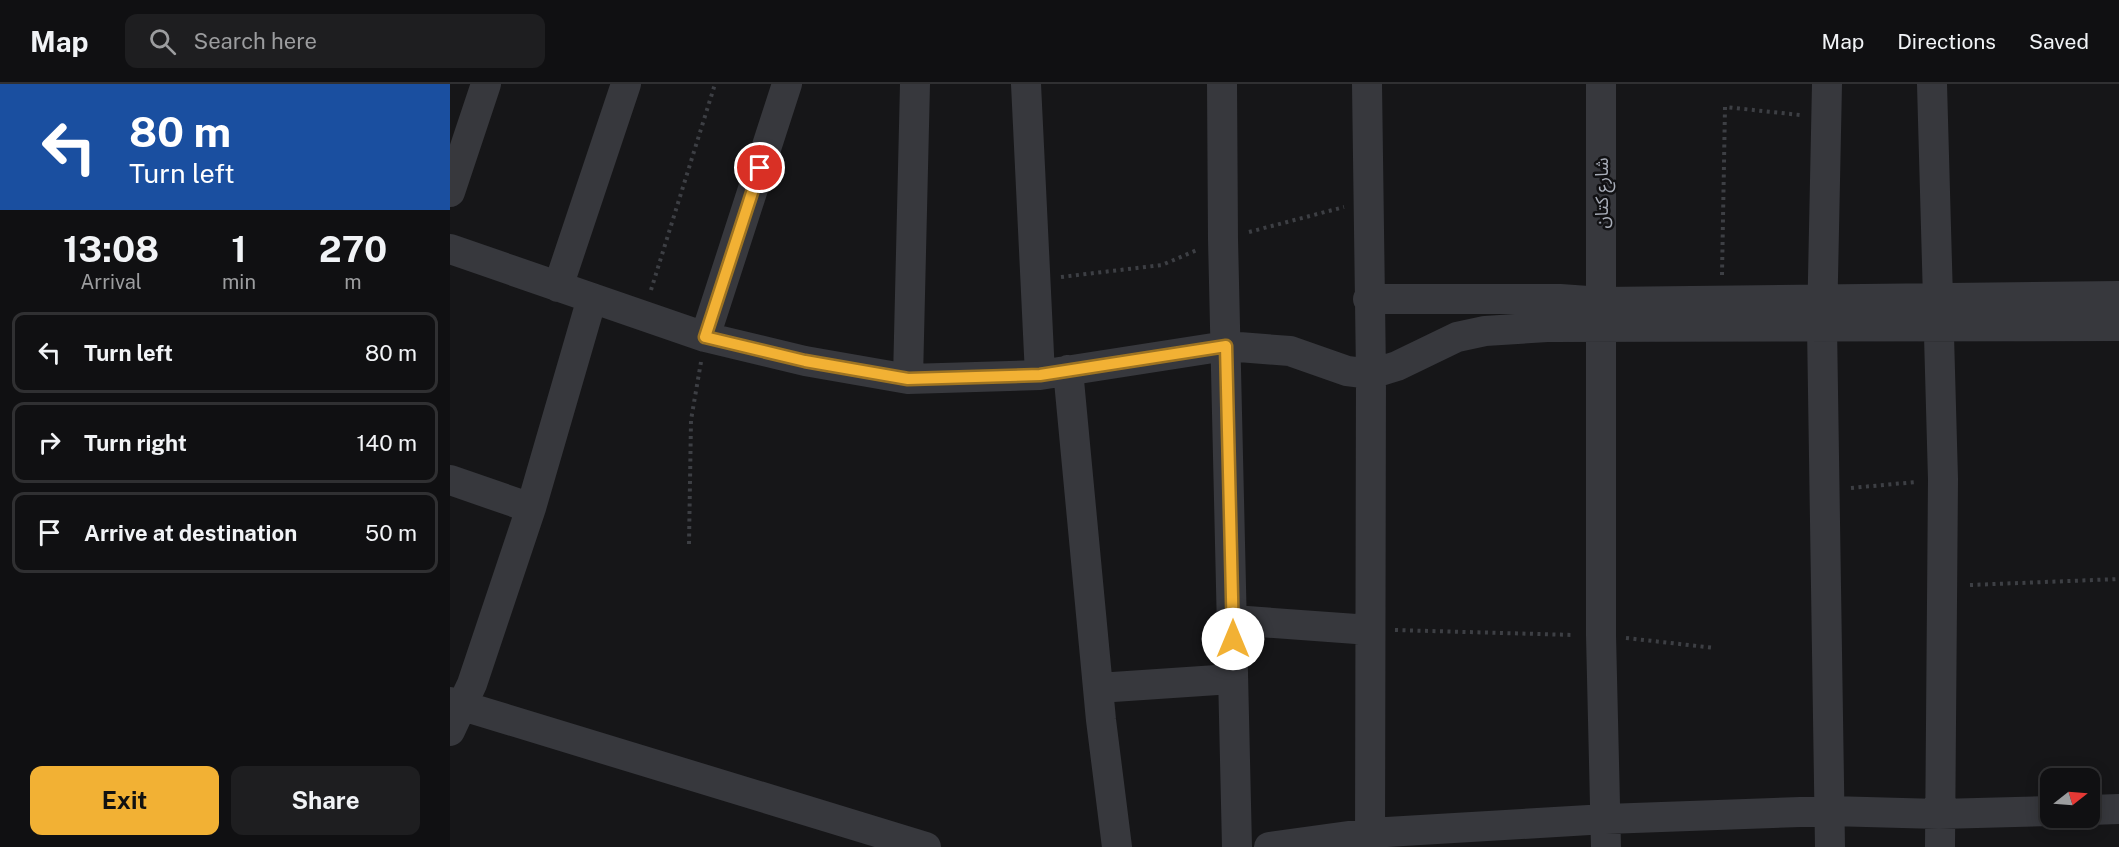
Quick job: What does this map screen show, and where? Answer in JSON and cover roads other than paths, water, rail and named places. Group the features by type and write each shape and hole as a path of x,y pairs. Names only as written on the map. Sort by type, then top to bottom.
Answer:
{"street":[{"path":"450,192 486,84"},
{"path":"558,287 626,84"},
{"path":"705,337 787,84"},
{"path":"908,379 915,84"},
{"path":"1026,84 1054,373 1098,688 1117,847"},
{"path":"1222,84 1236,847"},
{"path":"1367,84 1368,299 1371,374 1370,840"},
{"name":"شارع كتان","path":"1601,84 1601,635 1606,833"},
{"path":"1827,84 1823,313 1830,847"},
{"path":"1932,84 1943,479 1940,847"},
{"path":"450,249 705,337 805,361 908,379 1054,373 1226,346 1290,351 1347,371 1371,374 1397,366 1457,337 1519,329 1602,314 1722,300 1823,313"},
{"path":"1368,299 1602,314 1938,312 2119,296"},
{"path":"592,298 531,508 454,713 926,847"},
{"path":"1938,312 2119,326"},
{"path":"450,480 531,508"},
{"path":"1233,620 1370,630"},
{"path":"1098,688 1232,679"},
{"path":"2100,810 2119,809"},
{"path":"1269,847 1370,840 1606,833 1830,811 1939,814 2040,811"}]}
